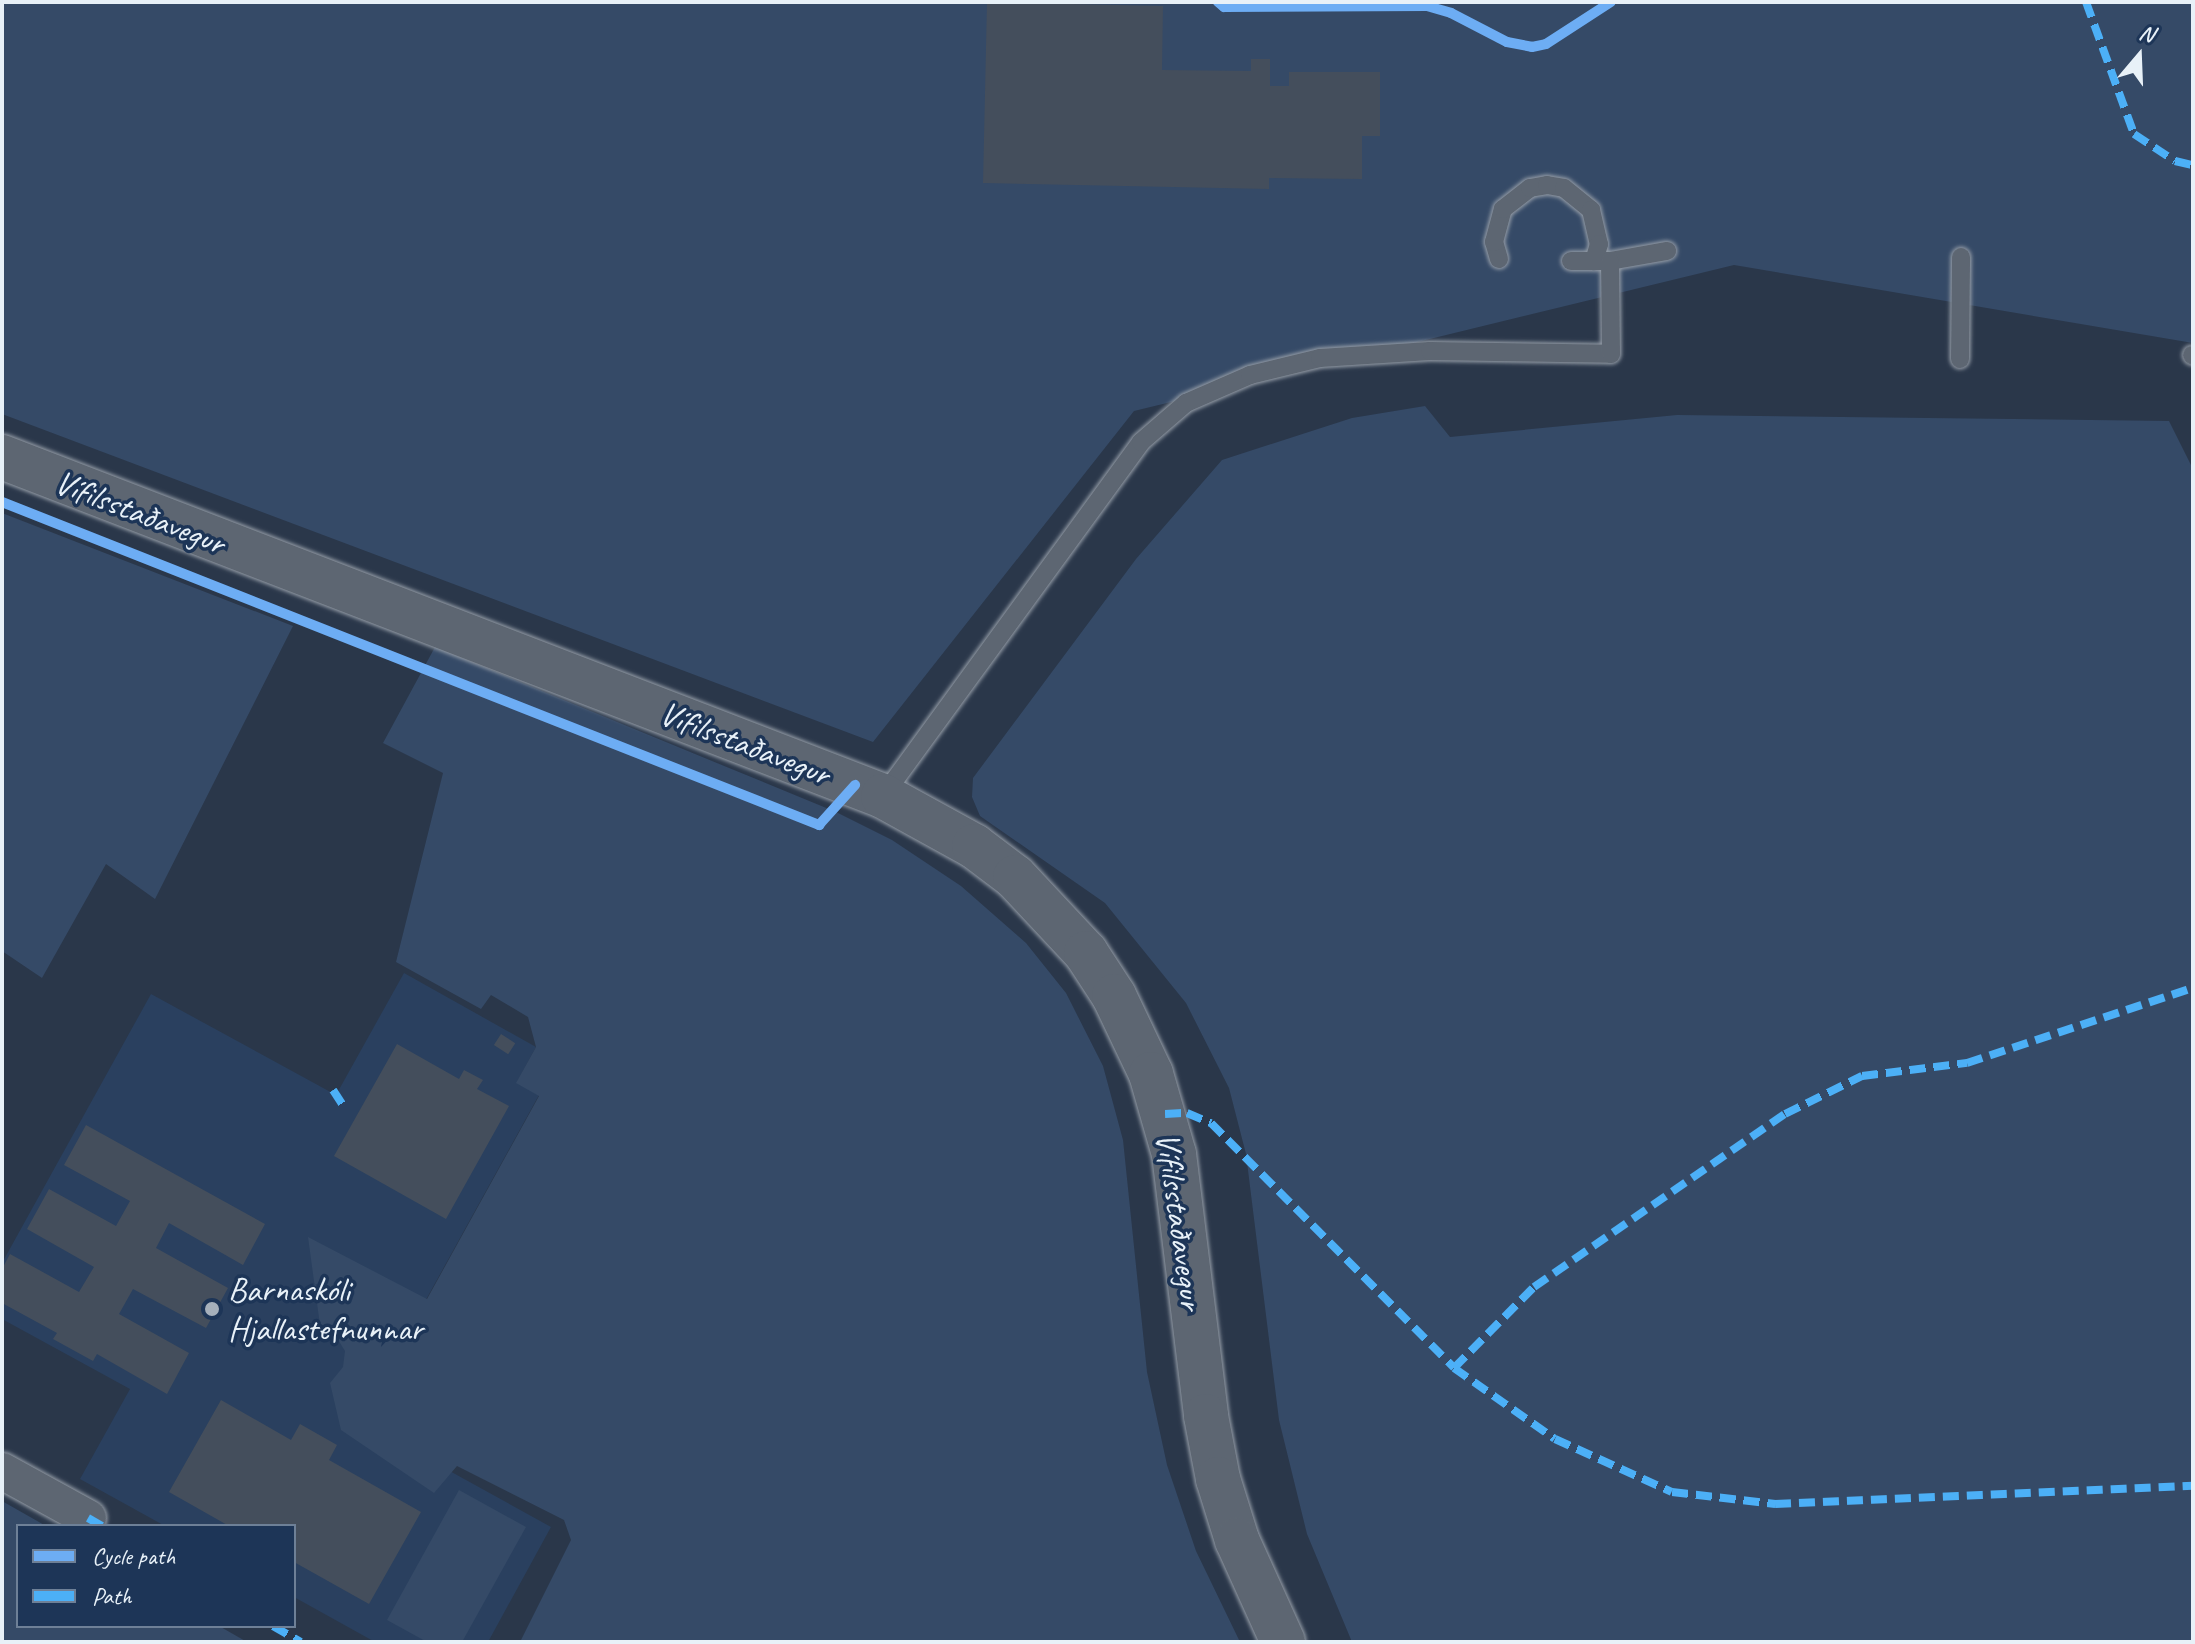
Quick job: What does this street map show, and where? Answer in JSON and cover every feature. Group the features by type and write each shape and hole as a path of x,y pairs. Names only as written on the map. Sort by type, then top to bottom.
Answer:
{"main road":[{"name":"Vífilsstaðavegur","path":"2,457 883,796 941,825 1015,877 1086,953 1135,1034 1174,1154 1206,1416 1218,1479 1248,1568 1283,1642"}],"street":[{"path":"2,1471 88,1518"}],"lane":[{"path":"883,796 1141,442 1186,403 1250,375 1320,358 1430,351 1611,354 1602,261 1591,210 1564,188 1547,185 1530,188 1503,209 1494,242 1499,259"},
{"path":"1571,261 1602,261 1667,251"},
{"path":"1960,359 1961,257"}],"shaded area":[{"path":"2,2 2193,2 2193,343 1734,265 1134,411 873,742 2,414"},
{"path":"1425,406 1450,437 1677,415 2169,421 2193,469 2193,1642 1352,1642 1307,1534 1279,1420 1246,1154 1229,1088 1186,1003 1105,903 980,816 972,797 973,778 1136,559 1222,460 1352,418"},
{"path":"2,513 293,626 155,899 106,864 42,978 2,951"},
{"path":"435,647 836,812 892,840 961,886 1026,943 1066,993 1103,1066 1123,1140 1147,1372 1167,1465 1196,1551 1240,1642 520,1642 571,1540 564,1520 457,1466 434,1493 341,1430 330,1383 343,1367 345,1351 332,1330 320,1325 308,1237 427,1299 539,1096 516,1083 536,1047 528,1017 491,995 481,1009 396,962 443,773 383,743"},
{"name":"Barnaskóli Hjallastefnunnar","path":"404,973 536,1047 517,1082 539,1095 359,1421 551,1527 488,1642 375,1642 296,1598 296,1524 161,1524 80,1479 130,1389 2,1319 2,1263 151,994 336,1095"},
{"path":"459,1490 526,1527 462,1642 427,1642 387,1620"},
{"path":"2,1501 42,1524 16,1524 16,1628 222,1628 247,1642 2,1642"}],"building":[{"path":"987,2 1163,6 1162,70 1251,71 1251,59 1270,59 1270,86 1289,86 1289,72 1380,72 1380,136 1362,136 1362,179 1269,178 1269,189 983,183"},
{"path":"501,1034 515,1043 508,1054 494,1045"},
{"path":"397,1044 459,1079 464,1070 483,1080 477,1089 509,1106 446,1219 334,1156"},
{"path":"86,1125 265,1224 243,1265 169,1223 156,1248 228,1288 206,1328 133,1289 119,1314 189,1353 167,1394 97,1354 93,1361 53,1339 57,1333 2,1303 2,1269 10,1254 79,1292 94,1267 27,1229 49,1189 116,1226 130,1201 64,1165"},
{"path":"221,1400 291,1440 300,1424 337,1445 329,1460 421,1512 369,1604 296,1563 296,1524 225,1524 169,1492"}],"marked path":[{"path":"2086,2 2134,134 2175,161 2193,165"},
{"path":"1454,1368 1534,1287 1785,1114 1862,1076 1967,1063 2193,988"},
{"path":"333,1090 342,1104"},
{"path":"1165,1114 1187,1113 1211,1123 1454,1368 1555,1439 1672,1492 1775,1504 2193,1486"},
{"path":"88,1518 98,1524"},
{"path":"276,1628 301,1642"}],"cycle path":[{"path":"1218,2 1224,7 1427,6 1451,13 1507,42 1532,47 1546,44 1611,2"},
{"path":"2,502 819,825 855,785"}],"place":[{"name":"Barnaskóli Hjallastefnunnar","path":"212,1309"}]}
